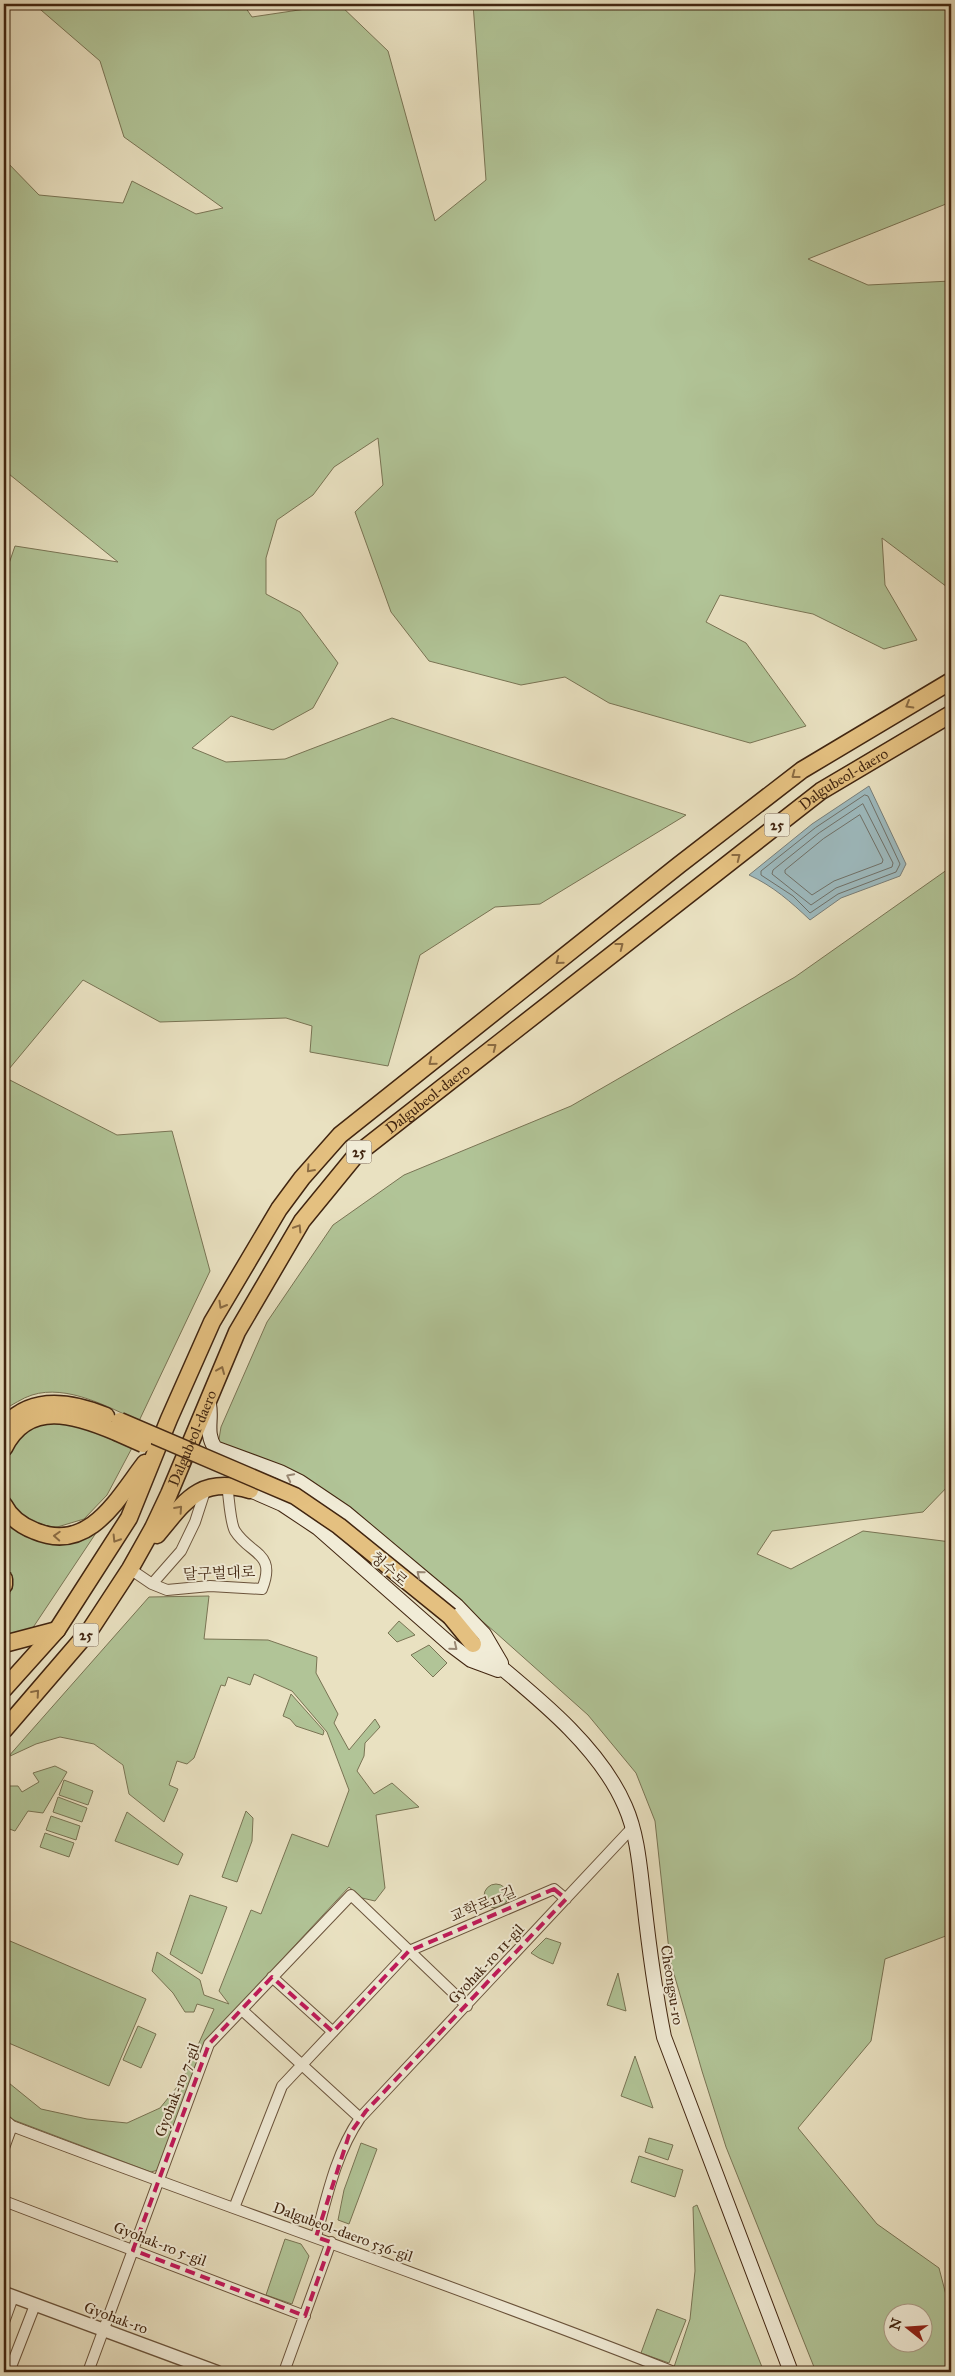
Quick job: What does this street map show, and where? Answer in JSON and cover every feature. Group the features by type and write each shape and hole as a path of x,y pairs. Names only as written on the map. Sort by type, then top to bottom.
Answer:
{"main road":[{"name":"Dalgubeol-daero","path":"4,1689 57,1630 129,1518 169,1419 212,1322 258,1240 302,1178 340,1135 679,864 802,770 951,681"},
{"name":"Dalgubeol-daero","path":"4,1730 90,1630 132,1564 157,1520 237,1332 280,1257 318,1199 356,1155 821,791 951,714"},
{"name":"청수로","path":"208,1398 210,1410 208,1427 210,1440 214,1448 280,1472 346,1513 450,1615 484,1634 506,1672"},
{"path":"4,1427 12,1418 29,1408 55,1403 85,1408 118,1427 290,1504 450,1615 473,1644"},
{"path":"4,1448 8,1439 24,1424 49,1414 65,1414 118,1427"},
{"path":"4,1505 8,1513 26,1528 42,1534 58,1537 86,1530 108,1513 147,1460 169,1419"},
{"path":"132,1564 181,1506 206,1488 227,1485 250,1490"},
{"name":"청수로","path":"250,1490 282,1504 318,1528 471,1660 506,1672"},
{"path":"4,1579 4,1585"},
{"path":"4,1644 57,1630"},
{"name":"Cheongsu-ro","path":"473,1644 579,1738 594,1756 626,1806 632,1828 654,1990 664,2037 790,2372"}],"street":[{"name":"달구벌대로","path":"132,1564 152,1584 167,1590 210,1586 262,1589 267,1576 266,1566 254,1548 235,1531 227,1485"},
{"name":"달구벌대로","path":"152,1584 181,1551 195,1522 206,1488"},
{"name":"Gyohak-ro 11-gil","path":"316,2236 335,2171 349,2135 360,2118 632,1828"},
{"name":"교학로11길","path":"409,1951 554,1889 566,1900"},
{"name":"Gyohak-ro 7-gil","path":"88,2372 209,2044 351,1895 467,2006"},
{"path":"234,2208 282,2086 409,1951"},
{"path":"272,1977 333,2032"},
{"path":"242,2010 360,2118"},
{"name":"Dalgubeol-daero 536-gil","path":"4,2119 12,2126 158,2181 316,2236 674,2372"},
{"path":"4,2148 12,2126"},
{"name":"Gyohak-ro 5-gil","path":"4,2201 304,2316"},
{"path":"284,2372 331,2242"},
{"path":"4,2322 8,2295"},
{"name":"Gyohak-ro","path":"8,2295 217,2372"},
{"path":"9,2372 36,2305"}],"highlighted area":[{"path":"554,1889 566,1899 366,2111 349,2135 316,2237 331,2242 305,2316 133,2250 209,2044 272,1977 333,2032 409,1951"}],"green space":[{"path":"34,4 243,4 252,17 339,4 388,51 435,221 486,180 473,4 951,4 951,202 808,259 868,285 951,281 951,590 882,538 885,585 917,640 884,649 813,614 720,595 706,622 746,643 806,726 750,743 609,703 565,677 521,685 429,661 391,612 355,512 383,485 378,438 334,467 313,495 277,520 266,558 266,594 300,612 338,663 313,708 273,730 231,716 192,748 226,762 285,759 392,718 686,815 540,904 495,907 420,955 388,1066 310,1052 312,1026 286,1018 160,1022 83,980 4,1075 4,578 15,546 118,562 4,470 4,159 39,195 123,203 132,181 196,214 223,208 124,137 100,61"},
{"path":"951,867 951,1483 923,1512 772,1531 757,1554 791,1569 863,1531 951,1542 951,1934 885,1959 871,2041 798,2128 877,2224 939,2268 951,2314 951,2372 816,2372 726,2147 702,2071 670,1960 655,1821 636,1773 588,1715 495,1632 335,1497 218,1445 221,1427 267,1322 333,1225 404,1175 571,1106 795,977"},
{"path":"4,1077 117,1135 172,1131 210,1271 139,1421 101,1404 59,1392 45,1392 32,1395 4,1409"},
{"path":"51,1421 80,1423 133,1446 107,1495 84,1519 54,1528 24,1519 5,1496 4,1460 12,1440 29,1427"},
{"path":"4,1519 16,1531 44,1542 95,1530 96,1533 32,1629 4,1637 4,1611 10,1593 4,1547"},
{"path":"209,1596 204,1639 268,1640 317,1657 316,1673 338,1714 334,1723 349,1750 375,1719 380,1727 365,1743 364,1756 357,1771 374,1794 392,1783 419,1807 376,1815 385,1888 375,1901 362,1898 349,1887 205,2042 158,2170 151,2172 11,2119 4,2113 4,2079 41,2109 87,2119 127,2123 160,2108 182,2081 214,2009 197,2004 194,2012 185,2012 173,1993 152,1971 157,1952 200,1980 204,1995 229,2004 219,1991 251,1910 261,1914 292,1834 328,1847 349,1790 327,1732 292,1691 254,1674 250,1685 228,1677 225,1686 221,1685 194,1758 187,1764 177,1761 169,1785 178,1789 164,1822 129,1794 123,1765 94,1744 60,1737 36,1744 8,1757 149,1597"},
{"path":"399,1621 415,1635 397,1642 388,1633"},
{"path":"429,1645 447,1663 433,1677 411,1655"},
{"path":"291,1694 324,1731 323,1735 296,1726 290,1719 283,1716"},
{"path":"55,1766 67,1772 43,1813 28,1811 15,1831 4,1827 4,1786 18,1786 22,1792 39,1782 33,1773"},
{"path":"64,1780 93,1791 88,1805 59,1795"},
{"path":"58,1797 87,1808 82,1822 53,1812"},
{"path":"246,1811 253,1818 252,1841 237,1882 222,1877"},
{"path":"127,1812 183,1854 178,1865 115,1841"},
{"path":"51,1816 80,1826 76,1840 46,1830"},
{"path":"45,1833 74,1843 69,1857 40,1847"},
{"path":"496,1884 501,1885 507,1891 507,1901 501,1907 496,1908 491,1907 485,1901 484,1896 485,1891 491,1885"},
{"path":"190,1895 227,1907 202,1974 170,1954"},
{"path":"546,1938 561,1943 553,1964 531,1953"},
{"path":"10,1941 146,1999 109,2086 4,2041 4,1955"},
{"path":"618,1973 626,2011 607,2005"},
{"path":"138,2026 156,2034 141,2068 123,2060"},
{"path":"635,2056 653,2108 621,2096"},
{"path":"649,2138 673,2145 668,2160 645,2152"},
{"path":"361,2143 377,2149 349,2224 338,2220 344,2190"},
{"path":"639,2156 683,2170 675,2197 631,2182"},
{"path":"697,2205 764,2372 686,2372 674,2367 690,2319 695,2271 693,2207"},
{"path":"285,2239 301,2244 309,2256 292,2304 266,2295"},
{"path":"657,2309 686,2320 669,2363 641,2353"}],"water":[{"path":"869,786 906,864 900,876 841,898 810,920 781,895 749,875 812,824"}]}
